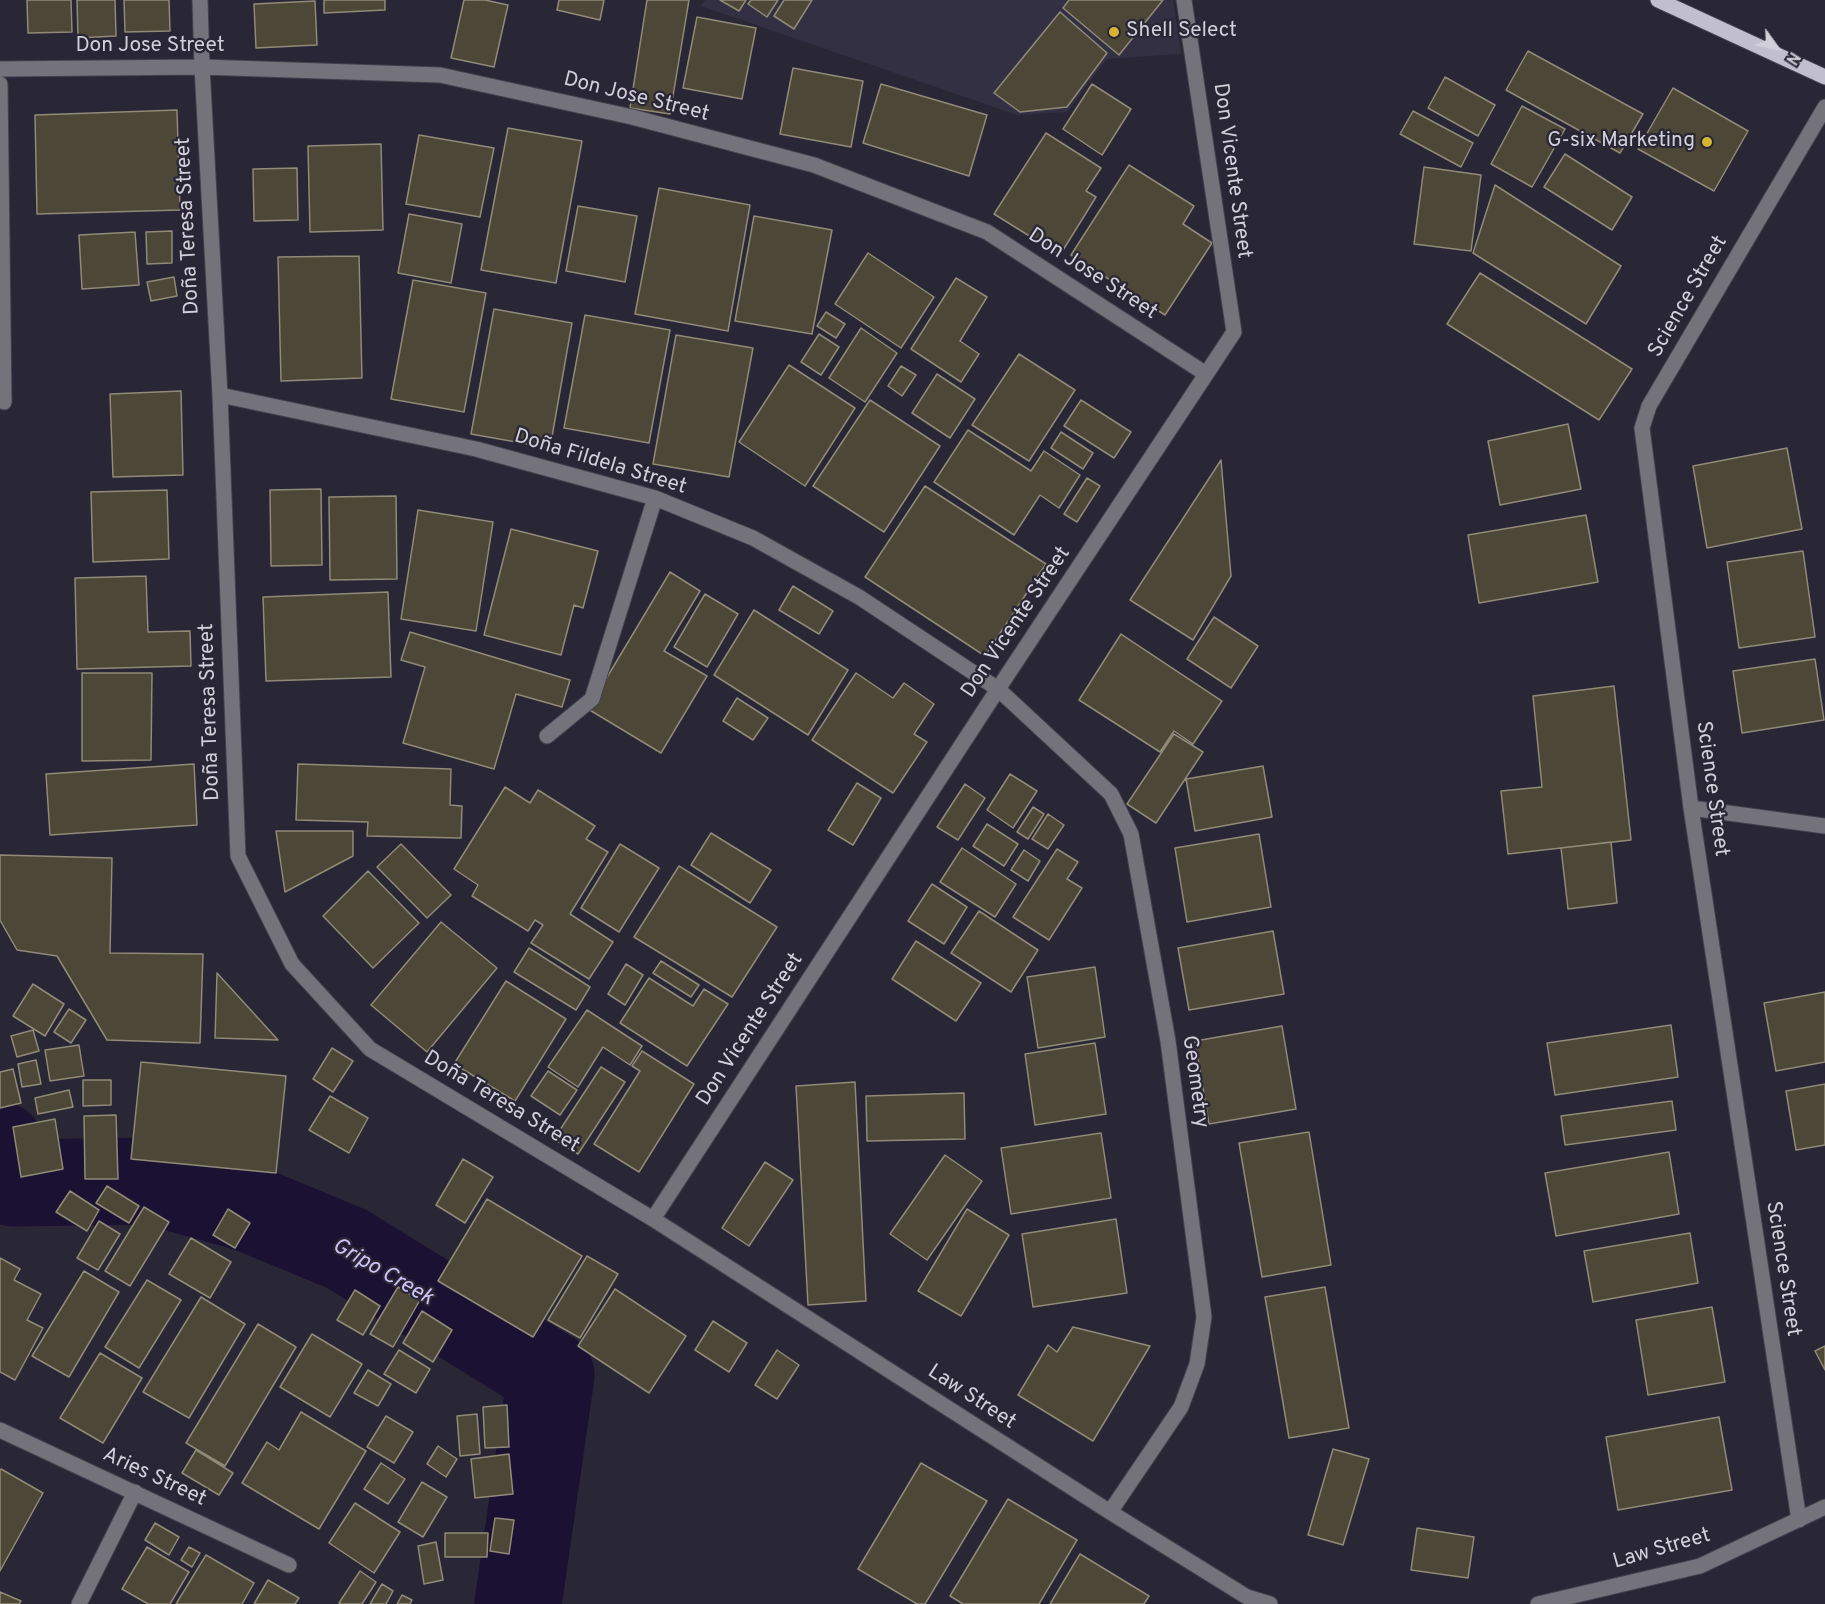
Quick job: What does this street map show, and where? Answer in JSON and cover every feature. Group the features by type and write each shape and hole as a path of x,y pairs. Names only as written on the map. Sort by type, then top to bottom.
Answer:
{"main road":[{"path":"1658,0 1825,77"}],"street":[{"name":"Doña Teresa Street","path":"200,0 201,67 220,395 238,856 292,964 370,1049 653,1219"},
{"name":"Don Vicente Street","path":"653,1219 998,689 1234,332 1184,0"},
{"name":"Don Jose Street","path":"0,69 201,67 440,75 632,117 814,165 987,232 1206,374"},
{"path":"0,84 4,402"},
{"name":"Science Street","path":"1799,1520 1691,808 1642,428 1649,406 1825,107"},
{"name":"Doña Fildela Street","path":"220,395 476,449 655,498 753,538 860,597 998,689"},
{"path":"547,736 592,699 655,498"},
{"name":"Geometry","path":"998,689 1111,794 1131,834 1168,1041 1204,1317 1197,1364 1181,1407 1110,1512"},
{"path":"1691,808 1825,826"},
{"name":"Law Street","path":"653,1219 1110,1512 1247,1597 1270,1604"},
{"name":"Aries Street","path":"0,1430 289,1565"},
{"path":"79,1604 135,1492"},
{"name":"Law Street","path":"1538,1604 1700,1566 1825,1507"}],"shaded area":[{"path":"705,0 1173,0 1181,54 1107,59 1067,112 1017,115 701,6"}],"building":[{"path":"27,0 71,0 72,32 28,33"},
{"path":"77,0 115,0 116,36 78,38"},
{"path":"124,0 169,0 170,31 125,32"},
{"path":"324,0 385,0 385,10 324,13"},
{"path":"464,0 485,0 508,5 494,67 451,58"},
{"path":"559,0 604,0 600,20 557,10"},
{"path":"647,0 689,0 670,114 630,108"},
{"path":"720,0 746,0 739,11"},
{"path":"751,0 778,0 767,17 748,4"},
{"path":"784,0 812,0 794,29 774,16"},
{"name":"Shell Select","path":"1069,0 1163,0 1119,55 1063,8"},
{"path":"315,1 317,45 256,48 254,4"},
{"path":"1060,12 1107,53 1067,107 1020,112 994,93"},
{"path":"697,17 756,28 742,99 683,88"},
{"path":"1528,51 1643,114 1620,153 1506,90"},
{"path":"793,68 863,81 851,147 780,134"},
{"path":"1445,77 1495,105 1478,136 1428,108"},
{"path":"881,84 987,115 969,176 863,143"},
{"path":"1092,84 1131,109 1102,155 1063,129"},
{"path":"1673,88 1748,131 1714,191 1638,149"},
{"path":"1522,106 1565,129 1532,187 1491,164"},
{"path":"177,110 180,210 37,214 35,115"},
{"path":"1413,111 1473,143 1461,167 1400,134"},
{"path":"508,128 582,141 556,283 481,270"},
{"path":"1046,133 1101,168 1086,191 1096,197 1060,255 994,214"},
{"path":"419,135 494,148 480,217 406,204"},
{"path":"381,144 383,230 310,232 308,146"},
{"path":"1565,154 1632,197 1612,230 1544,187"},
{"path":"1129,165 1194,206 1183,224 1212,243 1165,315 1071,255"},
{"path":"1424,167 1481,175 1471,251 1414,244"},
{"path":"297,168 298,220 254,221 253,169"},
{"path":"1495,185 1621,266 1586,324 1473,253"},
{"path":"659,188 750,205 728,331 635,314"},
{"path":"578,206 637,216 625,282 566,271"},
{"path":"409,214 462,224 451,283 398,273"},
{"path":"754,216 832,230 812,334 735,321"},
{"path":"172,231 172,263 147,264 146,232"},
{"path":"135,232 139,285 82,289 79,235"},
{"path":"868,253 934,297 901,348 835,304"},
{"path":"359,256 362,378 281,381 278,257"},
{"path":"1480,273 1632,369 1599,420 1447,324"},
{"path":"174,277 177,296 151,301 147,282"},
{"path":"956,278 987,297 960,341 979,354 961,382 911,349"},
{"path":"413,280 486,293 464,412 391,399"},
{"path":"494,309 572,323 550,448 471,434"},
{"path":"826,312 845,324 836,338 817,326"},
{"path":"585,315 670,330 649,443 564,428"},
{"path":"861,328 897,353 865,402 829,378"},
{"path":"819,334 839,347 821,375 801,362"},
{"path":"676,335 753,348 729,477 653,464"},
{"path":"1019,354 1075,390 1029,461 972,425"},
{"path":"789,365 855,408 805,486 739,442"},
{"path":"901,366 916,375 902,396 888,386"},
{"path":"937,374 975,399 950,438 912,413"},
{"path":"181,391 183,475 113,477 110,394"},
{"path":"870,400 940,446 884,532 813,486"},
{"path":"1081,400 1131,432 1114,458 1064,426"},
{"path":"1568,424 1581,489 1500,505 1488,441"},
{"path":"968,430 1031,471 1044,451 1080,475 1059,508 1040,495 1014,535 934,482"},
{"path":"1061,432 1093,453 1083,469 1051,448"},
{"path":"1787,448 1802,529 1707,548 1693,466"},
{"path":"1221,460 1231,576 1193,640 1130,600"},
{"path":"1087,478 1100,486 1077,522 1064,514"},
{"path":"925,486 1046,564 985,656 865,577"},
{"path":"321,489 322,565 271,566 270,490"},
{"path":"167,490 169,559 93,562 91,492"},
{"path":"396,496 397,579 330,580 329,497"},
{"path":"418,510 493,522 476,631 401,619"},
{"path":"1586,515 1598,582 1479,603 1468,535"},
{"path":"511,529 598,551 583,608 574,605 561,655 484,635"},
{"path":"1803,551 1815,637 1739,648 1727,562"},
{"path":"670,572 700,591 664,651 707,676 661,753 588,709"},
{"path":"146,576 148,632 190,631 191,666 77,669 75,578"},
{"path":"793,586 833,611 819,634 779,610"},
{"path":"388,592 391,677 266,681 263,597"},
{"path":"705,594 738,614 707,667 674,647"},
{"path":"754,610 848,670 808,735 714,675"},
{"path":"1214,617 1258,646 1231,688 1187,659"},
{"path":"410,632 570,680 562,707 516,694 494,769 403,743 425,667 401,660"},
{"path":"1121,634 1222,701 1193,744 1174,731 1160,752 1079,700"},
{"path":"1815,659 1824,720 1742,733 1733,671"},
{"path":"82,673 152,673 151,760 82,761"},
{"path":"856,673 893,698 904,683 934,704 914,734 927,742 893,793 812,740"},
{"path":"1614,686 1631,840 1508,854 1501,791 1542,787 1533,696"},
{"path":"737,698 768,718 753,740 723,721"},
{"path":"1174,734 1203,752 1156,823 1127,804"},
{"path":"194,764 197,825 50,835 46,774"},
{"path":"298,764 451,769 450,805 462,806 461,838 367,836 368,822 296,820"},
{"path":"1263,766 1272,817 1195,831 1186,779"},
{"path":"1010,774 1037,791 1013,828 987,810"},
{"path":"857,783 881,798 853,845 828,830"},
{"path":"965,784 985,798 958,840 937,827"},
{"path":"505,787 530,803 538,790 595,826 586,839 608,852 570,914 613,942 589,979 531,943 543,925 535,920 528,931 472,896 478,885 454,869"},
{"path":"1033,807 1044,814 1028,839 1017,832"},
{"path":"1048,814 1064,825 1048,849 1032,839"},
{"path":"987,824 1018,844 1004,866 973,846"},
{"path":"276,831 353,831 353,856 285,892"},
{"path":"711,833 771,870 750,903 691,865"},
{"path":"1259,834 1271,907 1187,922 1175,848"},
{"path":"1611,842 1617,903 1568,909 1561,848"},
{"path":"401,844 451,895 427,918 377,867"},
{"path":"620,844 659,868 619,932 581,908"},
{"path":"962,848 1016,884 995,917 940,882"},
{"path":"1057,849 1078,862 1067,879 1082,888 1049,940 1013,917"},
{"path":"1024,850 1040,861 1028,881 1011,870"},
{"path":"0,855 112,858 110,953 203,954 200,1043 107,1040 57,956 17,950 0,920"},
{"path":"679,866 777,927 732,997 634,937"},
{"path":"368,871 419,923 373,968 323,916"},
{"path":"932,884 967,907 944,944 908,921"},
{"path":"979,911 1038,950 1011,992 951,953"},
{"path":"441,922 497,968 427,1052 371,1005"},
{"path":"1273,931 1284,994 1189,1010 1178,948"},
{"path":"916,941 981,983 956,1021 892,979"},
{"path":"529,948 590,987 576,1010 514,972"},
{"path":"661,961 699,985 691,997 653,973"},
{"path":"626,964 643,975 625,1005 608,994"},
{"path":"1095,967 1105,1037 1038,1048 1027,977"},
{"path":"217,973 278,1040 215,1038"},
{"path":"649,978 693,1006 704,989 728,1004 687,1066 620,1023"},
{"path":"506,981 566,1019 515,1101 454,1064"},
{"path":"33,984 64,1004 45,1036 13,1016"},
{"path":"1825,992 1825,1062 1776,1071 1764,1003"},
{"path":"69,1009 86,1020 71,1043 54,1032"},
{"path":"587,1010 642,1046 630,1065 603,1047 578,1087 548,1067"},
{"path":"1671,1025 1678,1077 1555,1095 1547,1043"},
{"path":"1282,1026 1296,1109 1209,1124 1195,1041"},
{"path":"33,1030 39,1051 17,1057 11,1036"},
{"path":"1095,1043 1106,1114 1035,1125 1025,1054"},
{"path":"79,1045 84,1076 50,1081 45,1050"},
{"path":"332,1048 353,1061 333,1092 313,1079"},
{"path":"642,1051 694,1084 639,1172 594,1144 640,1071 632,1066"},
{"path":"36,1060 41,1084 22,1087 18,1064"},
{"path":"141,1062 286,1076 276,1173 131,1159"},
{"path":"601,1067 625,1082 578,1154 554,1139"},
{"path":"13,1069 21,1103 0,1108 0,1072"},
{"path":"548,1071 577,1090 560,1115 531,1096"},
{"path":"83,1080 111,1080 111,1105 83,1106"},
{"path":"855,1082 866,1301 808,1305 796,1086"},
{"path":"1825,1084 1825,1145 1796,1150 1786,1091"},
{"path":"69,1090 73,1107 38,1114 35,1098"},
{"path":"964,1093 965,1139 867,1141 866,1096"},
{"path":"330,1096 368,1118 349,1153 309,1130"},
{"path":"1672,1101 1676,1130 1565,1145 1561,1116"},
{"path":"116,1115 118,1179 85,1179 84,1116"},
{"path":"55,1119 63,1169 21,1177 13,1127"},
{"path":"1309,1132 1331,1265 1262,1277 1239,1143"},
{"path":"1101,1133 1111,1198 1011,1214 1001,1148"},
{"path":"1669,1152 1679,1214 1556,1236 1545,1173"},
{"path":"945,1155 982,1181 927,1260 890,1234"},
{"path":"463,1159 493,1177 465,1223 436,1205"},
{"path":"765,1162 793,1180 749,1246 722,1228"},
{"path":"107,1186 139,1206 129,1223 96,1203"},
{"path":"70,1191 99,1210 87,1231 56,1212"},
{"path":"487,1199 582,1256 533,1337 438,1281"},
{"path":"144,1207 169,1222 130,1286 105,1271"},
{"path":"228,1209 250,1223 235,1248 213,1235"},
{"path":"967,1209 1009,1235 961,1316 918,1291"},
{"path":"1116,1219 1127,1293 1033,1307 1022,1234"},
{"path":"99,1221 120,1234 98,1270 77,1258"},
{"path":"1690,1233 1698,1283 1593,1302 1584,1251"},
{"path":"191,1238 231,1262 210,1298 169,1274"},
{"path":"587,1256 618,1274 580,1338 548,1320"},
{"path":"0,1258 20,1269 14,1280 41,1294 27,1320 43,1328 15,1380 0,1372"},
{"path":"84,1271 119,1292 69,1377 32,1356"},
{"path":"147,1280 181,1300 139,1368 105,1347"},
{"path":"398,1287 420,1300 393,1347 370,1334"},
{"path":"1325,1287 1349,1428 1289,1438 1265,1297"},
{"path":"615,1289 686,1336 649,1393 578,1346"},
{"path":"355,1290 380,1306 363,1335 337,1320"},
{"path":"201,1297 245,1324 189,1418 143,1392"},
{"path":"1712,1307 1725,1382 1648,1395 1636,1320"},
{"path":"422,1311 452,1330 433,1362 403,1343"},
{"path":"713,1321 747,1343 729,1372 695,1350"},
{"path":"258,1324 296,1347 225,1466 186,1443"},
{"path":"1073,1327 1150,1346 1093,1441 1018,1395 1048,1345 1057,1352"},
{"path":"312,1334 362,1364 330,1417 280,1387"},
{"path":"1825,1346 1825,1370 1815,1351"},
{"path":"399,1350 430,1369 416,1393 384,1374"},
{"path":"777,1350 799,1365 777,1399 755,1385"},
{"path":"100,1353 142,1378 103,1443 60,1418"},
{"path":"368,1370 391,1384 378,1406 354,1393"},
{"path":"507,1405 509,1447 485,1448 483,1407"},
{"path":"301,1412 366,1451 319,1529 242,1483 267,1442 279,1450"},
{"path":"477,1414 480,1454 460,1456 457,1416"},
{"path":"386,1416 413,1432 394,1463 367,1447"},
{"path":"1719,1417 1732,1490 1618,1510 1606,1437"},
{"path":"438,1446 457,1459 446,1477 427,1464"},
{"path":"1333,1449 1369,1459 1343,1545 1308,1535"},
{"path":"196,1450 233,1473 219,1495 182,1473"},
{"path":"509,1454 513,1494 475,1498 471,1459"},
{"path":"381,1463 405,1479 388,1504 364,1489"},
{"path":"921,1463 987,1501 925,1604 917,1604 858,1569"},
{"path":"0,1470 43,1493 0,1571"},
{"path":"422,1482 447,1497 423,1537 398,1522"},
{"path":"1008,1499 1077,1540 1039,1604 963,1604 950,1596"},
{"path":"355,1503 400,1532 374,1573 329,1543"},
{"path":"495,1518 514,1520 509,1554 490,1551"},
{"path":"155,1523 179,1537 169,1555 145,1540"},
{"path":"1417,1528 1474,1537 1468,1578 1411,1570"},
{"path":"445,1533 488,1533 487,1557 445,1557"},
{"path":"436,1542 443,1580 424,1584 418,1546"},
{"path":"147,1547 189,1572 170,1604 148,1604 122,1589"},
{"path":"189,1547 200,1553 192,1567 181,1560"},
{"path":"1080,1554 1149,1596 1144,1604 1050,1604"},
{"path":"206,1555 254,1583 242,1604 176,1604"},
{"path":"360,1571 376,1582 362,1604 339,1603"},
{"path":"268,1580 299,1598 295,1604 254,1604"},
{"path":"382,1584 393,1591 386,1604 370,1604"},
{"path":"0,1592 21,1601 19,1604 0,1604"},
{"path":"402,1595 412,1600 410,1604 397,1604"}],"waterway":[{"name":"Gripo Creek","path":"0,1145 14,1183 151,1181 248,1208 347,1249 551,1375 518,1604"}],"place":[{"name":"Shell Select","path":"1114,32"},
{"name":"G-six Marketing","path":"1707,142"}]}
